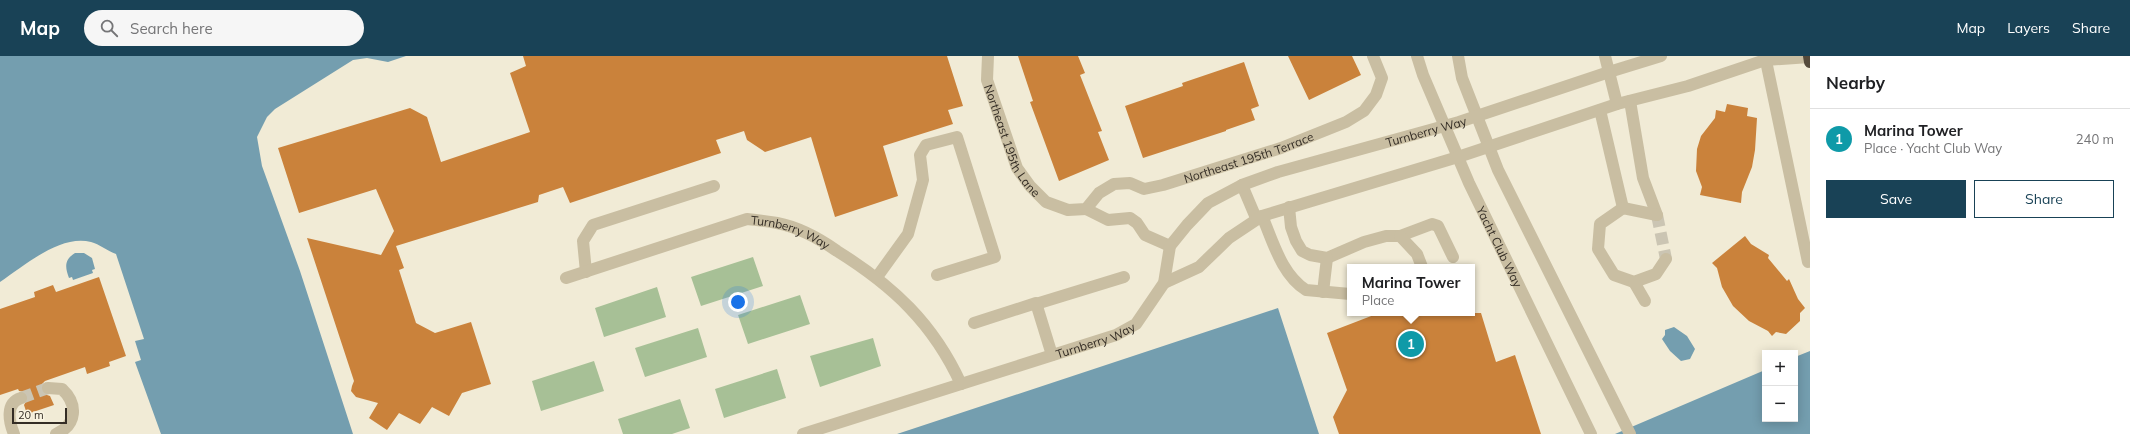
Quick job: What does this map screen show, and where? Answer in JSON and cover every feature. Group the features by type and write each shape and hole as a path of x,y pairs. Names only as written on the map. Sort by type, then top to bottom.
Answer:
{"highway":[{"path":"1810,57 1810,62"}],"street":[{"name":"Northeast 195th Lane","path":"988,56 987,80 1017,168 1030,186 1046,202 1068,210 1086,209 1108,220 1130,218 1137,223 1145,236 1170,246"},
{"name":"Northeast 195th Terrace","path":"1086,209 1099,193 1114,184 1130,183 1144,189 1163,185 1281,148 1346,122 1364,112 1376,94 1382,78 1373,56"},
{"name":"Yacht Club Way","path":"1417,56 1423,75 1458,157 1591,434"},
{"path":"1458,56 1462,78 1488,147 1629,432"},
{"path":"1605,56 1617,104"},
{"name":"Turnberry Way","path":"803,434 1116,335 1136,324 1164,283 1170,246 1208,204 1242,185 1278,172 1445,126 1662,56"},
{"path":"1164,283 1199,267 1229,238 1259,217 1458,157 1630,100 1688,86 1765,58 1810,57"},
{"path":"1765,58 1808,262"},
{"path":"1630,100 1643,178 1657,215 1623,208 1600,224 1598,249 1614,275 1634,282 1656,274 1666,259"},
{"path":"1600,110 1623,208"},
{"path":"877,277 908,234 924,180 920,155 926,145 958,137 995,257 937,275"},
{"path":"1242,185 1285,269 1306,290 1347,294"},
{"path":"586,272 583,241 593,225 714,186"},
{"path":"1289,207 1291,228 1302,251 1310,255 1327,258 1371,240 1386,236 1400,236 1432,224 1438,226 1453,257"},
{"name":"Turnberry Way","path":"566,278 747,219 778,223 819,239 877,277 898,294 927,327 950,360 961,384"},
{"path":"1400,236 1417,254 1421,264"},
{"path":"1323,292 1327,258"},
{"path":"974,323 1124,277"},
{"path":"1634,282 1645,301"},
{"path":"1036,304 1052,355"},
{"path":"48,388 62,389 70,396 73,408 74,418 68,425 56,434"},
{"path":"14,434 10,424 10,408 18,399 21,398"}],"green space":[{"path":"753,257 763,286 701,306 691,277"},
{"path":"657,287 666,317 604,337 595,308"},
{"path":"800,295 810,324 748,344 738,315"},
{"path":"698,328 707,357 645,377 635,348"},
{"path":"873,338 881,366 820,387 810,356"},
{"path":"594,361 604,391 541,411 532,381"},
{"path":"777,369 786,398 724,418 715,389"},
{"path":"680,399 690,428 672,434 623,434 618,419"}],"water":[{"path":"0,56 406,56 388,62 367,58 353,60 275,109 267,117 257,137 262,166 300,271 353,434 161,434 135,362 141,360 135,341 144,339 116,254 91,242 79,241 67,243 43,253 0,282"},
{"path":"75,253 84,253 92,258 95,269 92,270 93,273 73,280 72,277 69,278 66,264 69,258"},
{"path":"1278,308 1319,434 897,434"},
{"path":"1674,327 1687,336 1695,349 1690,359 1681,361 1670,351 1662,339 1665,335 1665,330"},
{"path":"1810,351 1810,434 1615,434 1762,371 1762,422 1798,422 1798,356"}],"building":[{"path":"523,56 947,56 963,106 948,110 953,124 883,146 898,196 835,217 811,137 765,152 747,140 744,131 716,140 721,153 570,203 563,187 539,195 538,202 396,246 404,268 399,270 416,323 435,333 471,322 491,384 462,393 449,416 432,407 420,424 399,413 387,430 369,418 378,403 356,397 351,391 354,381 307,238 381,255 394,231 376,189 299,213 278,148 410,108 427,117 441,162 530,132 510,73 526,66"},
{"path":"1018,56 1078,56 1085,73 1080,75 1102,131 1098,132 1109,160 1059,181 1030,102 1033,101"},
{"path":"1288,56 1352,56 1361,75 1309,100"},
{"path":"1244,62 1259,106 1251,109 1255,120 1143,158 1125,106 1183,86 1182,83"},
{"path":"1727,104 1748,108 1747,116 1757,118 1755,150 1752,167 1742,192 1741,203 1700,195 1702,187 1696,171 1697,149 1701,136 1715,118 1716,110 1725,112"},
{"path":"1745,236 1751,244 1769,255 1768,258 1787,281 1789,279 1798,299 1805,308 1800,313 1800,321 1786,334 1776,332 1772,336 1768,331 1749,321 1733,306 1722,287 1717,268 1712,263"},
{"path":"99,277 126,356 109,362 110,366 87,374 85,367 45,381 42,384 41,391 50,396 54,405 27,414 24,405 28,398 25,392 19,391 18,389 0,395 0,309 35,297 34,292 53,285 56,292"},
{"path":"1475,313 1481,313 1496,362 1515,355 1541,434 1339,434 1333,417 1347,390 1327,333 1371,316 1475,316"}],"tunnel":[{"path":"1657,215 1666,259"},
{"path":"21,398 48,388"}],"place":[{"name":"Marina Tower","path":"1411,344"}]}
